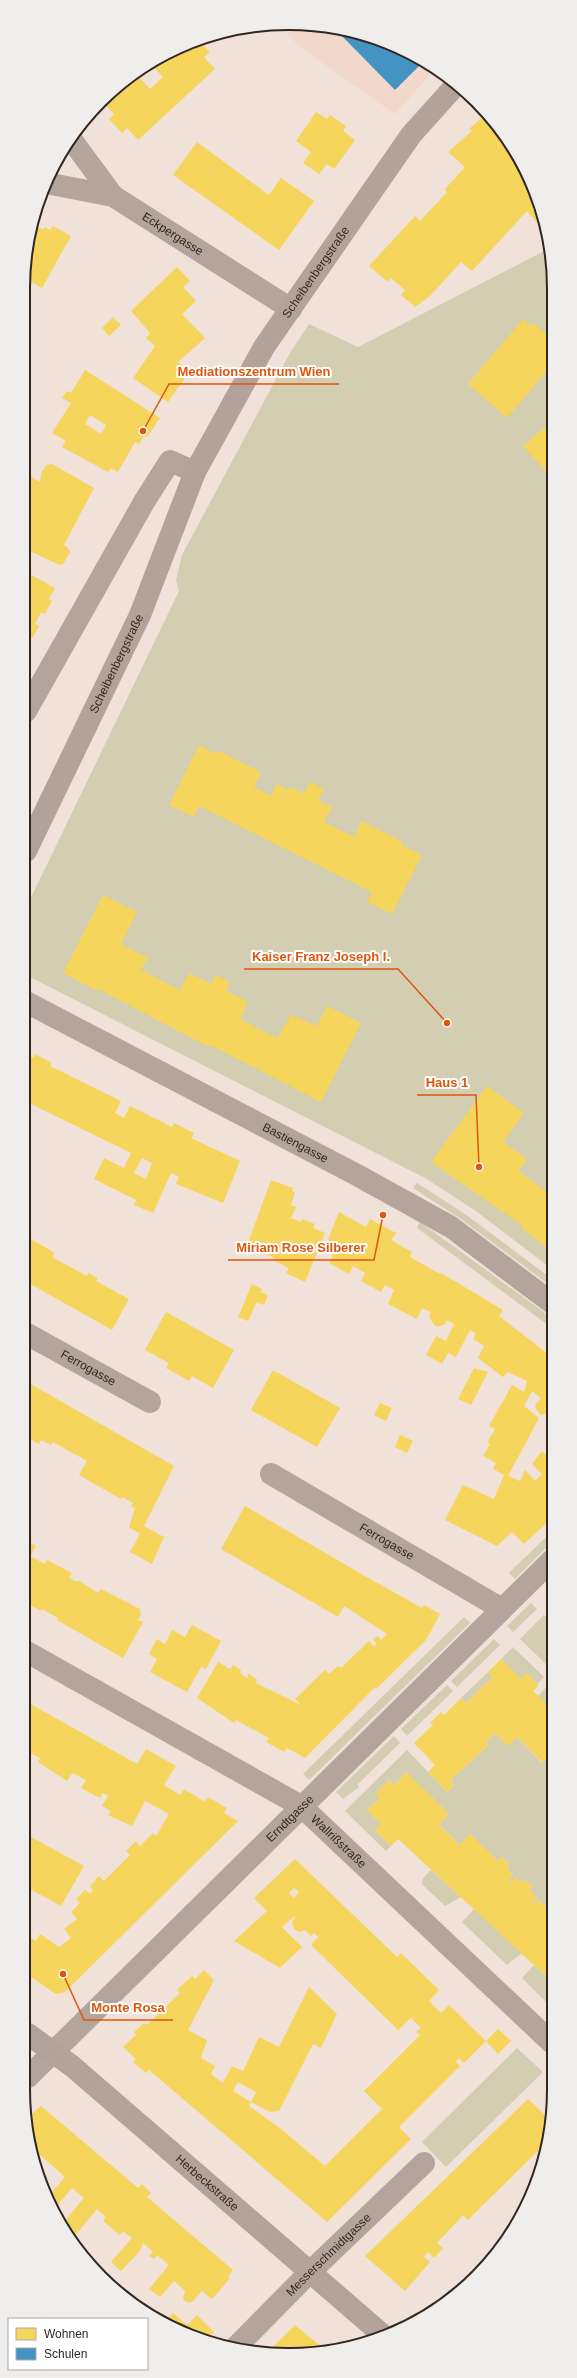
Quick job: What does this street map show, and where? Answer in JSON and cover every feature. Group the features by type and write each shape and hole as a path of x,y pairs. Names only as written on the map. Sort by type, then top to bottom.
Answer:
{"street":[{"name":"Scheibenbergstraße","path":"30,843 140,615 195,472 264,347 411,135 453,89"},
{"path":"75,144 113,196"},
{"name":"Eckpergasse","path":"53,184 113,196 291,309"},
{"path":"30,704 144,502 170,461 195,472"},
{"name":"Bastiengasse","path":"30,1004 344,1168 451,1227 547,1299"},
{"name":"Ferrogasse","path":"30,1336 150,1402"},
{"name":"Ferrogasse","path":"271,1474 502,1609"},
{"name":"Erndtgasse","path":"30,2075 547,1565"},
{"name":"Wallrißstraße","path":"30,1654 301,1806 547,2038"},
{"name":"Herbeckstraße","path":"30,2035 54,2051 379,2331"},
{"name":"Messerschmidtgasse","path":"240,2343 310,2272 424,2163"}],"shaded area":[{"path":"284,30 322,32 355,39 372,44 403,57 431,73 395,114 300,47"},
{"path":"544,251 547,288 547,1265 476,1211 425,1178 30,977 30,900 179,591 176,580 182,555 290,353 309,324 358,347"},
{"path":"417,1183 465,1214 547,1275 547,1283 461,1219 413,1188"},
{"path":"420,1222 547,1314 547,1324 417,1228"},
{"path":"545,1538 547,1540 547,1547 515,1579 509,1573"},
{"path":"531,1603 537,1609 513,1632 507,1626"},
{"path":"544,1615 547,1618 547,1665 520,1639"},
{"path":"464,1617 470,1623 309,1780 303,1774"},
{"path":"494,1639 500,1645 457,1687 451,1681"},
{"path":"513,1647 544,1677 537,1684 527,1674 521,1679 501,1659"},
{"path":"488,1672 493,1677 466,1703 461,1698"},
{"path":"447,1685 453,1691 407,1736 401,1729"},
{"path":"547,1686 547,1704 538,1696"},
{"path":"495,1733 517,1737 542,1763 545,1760 547,1762 547,1908 538,1900 535,1904 533,1902 537,1898 530,1891 533,1887 525,1880 522,1883 511,1882 509,1879 513,1874 507,1869 510,1865 502,1857 498,1861 488,1852 459,1845 439,1825 449,1814 406,1772 394,1785 389,1780 376,1794 380,1798 367,1810 381,1824 375,1830 391,1846 386,1851 345,1811 407,1750 447,1792 454,1785 450,1781 488,1745 486,1742"},
{"path":"394,1736 400,1743 357,1785 359,1787 343,1799 336,1792"},
{"path":"431,1870 461,1897 445,1906 422,1884 423,1878"},
{"path":"474,1909 522,1953 507,1965 462,1922"},
{"path":"534,1965 547,1977 547,2003 522,1978"},
{"path":"517,2048 543,2072 446,2167 422,2142"}],"building: Wohnen":[{"path":"203,45 210,52 204,57 215,69 138,140 127,128 122,133 109,119 114,114 106,106 118,94 139,78 150,89 163,77 155,68 174,57"},
{"path":"316,112 327,119 330,115 346,126 343,131 355,140 334,169 327,164 319,174 303,163 311,152 296,141"},
{"path":"482,117 494,131 520,174 533,205 539,225 527,211 472,271 461,262 430,296 415,307 401,295 405,290 391,278 388,282 369,266 415,216 420,221 447,192 445,189 465,167 448,152 472,131 469,129"},
{"path":"197,142 269,195 281,178 314,201 279,250 173,175"},
{"path":"53,226 71,236 42,288 30,281 35,238 38,228 44,229 45,227 50,230"},
{"path":"177,267 190,281 183,287 196,301 182,314 205,338 178,362 190,371 168,402 133,378 155,346 146,338 150,333 131,311"},
{"path":"113,317 121,325 109,336 102,328"},
{"path":"523,319 531,326 533,323 547,335 547,371 507,418 468,384"},
{"path":"85,370 160,418 147,437 144,436 139,444 135,442 118,472 111,468 108,472 62,447 66,441 52,433 71,403 62,398 67,391 71,393","holes":["90,415 106,425 101,434 85,424"]},
{"path":"544,428 547,431 547,472 523,446"},
{"path":"52,464 94,488 64,545 70,552 63,564 59,565 30,551 30,476 40,482 41,474 46,465"},
{"path":"30,574 55,588 49,599 52,601 45,614 41,612 35,624 39,626 32,638 30,637"},
{"path":"199,745 217,754 219,751 261,772 254,787 271,796 277,784 289,790 290,787 304,793 310,782 324,789 318,800 332,807 324,822 354,837 361,821 403,842 401,845 422,855 392,914 367,902 372,892 199,806 194,817 169,805"},
{"path":"103,895 137,912 121,944 148,958 141,970 180,990 189,973 211,984 216,975 230,982 226,991 248,1002 240,1019 277,1038 291,1015 317,1026 327,1006 361,1023 321,1102 210,1045 209,1047 98,989 97,991 63,973"},
{"path":"35,1054 52,1063 50,1066 121,1101 115,1113 124,1118 130,1106 172,1127 174,1123 194,1133 191,1138 240,1161 223,1203 176,1184 179,1177 171,1173 153,1213 134,1205 136,1200 94,1179 104,1158 124,1168 131,1153 30,1103 30,1057 33,1058","holes":["142,1158 152,1163 146,1179 134,1173"]},
{"path":"487,1086 524,1113 503,1142 527,1159 518,1171 547,1192 547,1247 522,1229 523,1226 431,1162"},
{"path":"271,1180 293,1188 292,1191 295,1193 291,1205 296,1207 291,1218 301,1222 302,1219 315,1224 313,1228 325,1233 305,1282 286,1273 289,1268 273,1260 274,1258 268,1255 270,1251 248,1243"},
{"path":"339,1212 366,1227 370,1219 396,1233 391,1240 412,1252 410,1257 440,1274 441,1273 503,1310 499,1316 547,1353 547,1414 541,1415 537,1411 535,1405 541,1398 532,1391 524,1406 539,1418 508,1476 520,1481 525,1470 535,1481 542,1474 532,1464 542,1451 547,1456 547,1523 524,1544 512,1532 497,1546 445,1520 463,1485 494,1499 504,1475 493,1469 496,1463 483,1456 490,1444 487,1443 495,1429 489,1426 512,1385 524,1392 527,1381 508,1372 503,1377 478,1358 484,1346 473,1339 476,1333 470,1330 456,1357 448,1353 442,1364 426,1355 436,1336 446,1341 454,1324 447,1320 445,1324 437,1327 434,1325 429,1316 431,1312 422,1308 417,1319 388,1304 394,1290 385,1285 381,1292 361,1281 365,1273 353,1266 349,1274 329,1263 334,1252 325,1247"},
{"path":"30,1239 55,1253 52,1257 87,1276 88,1273 98,1278 96,1281 129,1299 112,1330 30,1284"},
{"path":"252,1284 262,1289 261,1292 268,1295 264,1305 257,1302 248,1321 238,1317"},
{"path":"166,1312 234,1350 213,1388 192,1376 189,1381 166,1368 169,1363 145,1350"},
{"path":"474,1368 488,1372 471,1405 458,1399"},
{"path":"273,1370 340,1408 317,1447 251,1410"},
{"path":"30,1384 174,1466 144,1526 164,1537 152,1564 130,1552 140,1534 129,1527 135,1508 131,1506 133,1503 122,1497 121,1499 79,1475 87,1461 53,1442 51,1445 41,1440 39,1444 30,1439"},
{"path":"380,1403 392,1408 386,1421 374,1415"},
{"path":"400,1435 413,1441 407,1453 395,1447"},
{"path":"245,1506 422,1608 424,1605 440,1614 426,1640 376,1689 375,1687 305,1758 287,1748 284,1752 266,1742 269,1738 236,1720 234,1723 197,1698 218,1662 230,1669 233,1665 241,1670 240,1673 247,1678 249,1674 257,1679 256,1683 301,1705 295,1699 325,1670 329,1674 338,1666 341,1668 369,1641 374,1646 377,1644 373,1640 377,1636 381,1640 387,1634 344,1606 338,1617 221,1549"},
{"path":"30,1543 36,1546 30,1556"},
{"path":"30,1556 45,1564 47,1560 72,1573 69,1578 77,1582 78,1580 98,1593 101,1589 140,1609 141,1615 138,1620 143,1622 123,1658 57,1620 58,1618 42,1609 41,1611 30,1605"},
{"path":"192,1625 221,1641 206,1669 201,1667 187,1692 150,1672 157,1659 149,1654 157,1639 165,1644 172,1630 185,1637"},
{"path":"501,1659 521,1679 527,1673 539,1685 533,1691 547,1704 547,1762 545,1760 543,1763 517,1737 508,1746 495,1733 486,1742 488,1745 450,1781 454,1785 447,1792 428,1772 435,1765 414,1743 433,1725 430,1723 441,1712 444,1715 461,1698 466,1703 493,1677 488,1672"},
{"path":"30,1704 137,1764 146,1749 176,1766 164,1785 180,1795 184,1789 205,1802 208,1797 227,1808 224,1813 238,1821 65,1992 56,1994 30,1976 30,1937 36,1941 40,1934 59,1947 71,1938 64,1929 77,1919 71,1912 80,1903 76,1899 85,1890 90,1894 93,1890 90,1886 99,1876 104,1881 130,1855 126,1851 136,1841 140,1846 153,1833 156,1836 169,1814 145,1801 132,1826 108,1815 111,1811 102,1806 108,1796 103,1793 100,1798 81,1788 86,1780 72,1773 67,1781 38,1762 40,1758 30,1753"},
{"path":"406,1772 449,1814 439,1825 459,1845 470,1834 498,1861 502,1857 510,1865 507,1869 513,1874 509,1879 511,1882 516,1877 522,1883 525,1880 533,1887 530,1891 537,1898 533,1902 535,1904 538,1900 547,1908 547,1977 398,1839 391,1846 375,1830 381,1824 367,1810 380,1798 375,1794 389,1780 394,1785"},
{"path":"31,1837 84,1866 61,1906 30,1889"},
{"path":"295,1859 397,1957 401,1953 439,1990 429,2001 441,2013 449,2005 486,2041 464,2063 459,2058 456,2062 460,2066 399,2127 411,2139 327,2222 149,2070 146,2073 133,2062 136,2059 123,2047 136,2035 134,2032 144,2023 147,2025 180,1993 177,1990 192,1976 195,1979 204,1970 214,1980 188,2030 207,2040 201,2058 215,2066 211,2074 223,2083 232,2066 243,2071 259,2037 279,2047 309,1987 337,2014 321,2048 313,2044 279,2111 270,2112 251,2102 249,2106 281,2129 325,2166 382,2109 364,2091 420,2035 416,2032 421,2028 411,2018 398,2030 311,1945 318,1937 314,1933 311,1936 305,1930 299,1932 294,1929 292,1923 295,1917 293,1917 282,1927 302,1947 280,1968 234,1941 267,1911 254,1898","holes":["294,1888 299,1892 294,1898 289,1893","238,2082 256,2092 251,2102 233,2091"]},
{"path":"498,2029 511,2041 498,2054 486,2041"},
{"path":"528,2099 545,2116 540,2149 468,2220 463,2215 437,2243 443,2248 434,2258 428,2252 424,2257 430,2262 405,2291 365,2256"},
{"path":"41,2106 138,2188 142,2184 151,2193 147,2197 233,2270 228,2277 230,2278 212,2299 202,2291 192,2302 187,2303 183,2299 185,2291 174,2281 160,2297 149,2289 169,2265 157,2255 154,2259 149,2256 153,2252 143,2243 140,2251 121,2271 111,2262 132,2238 123,2231 120,2235 103,2221 106,2217 97,2209 75,2235 66,2220 84,2198 72,2188 57,2205 52,2192 65,2177 38,2153 31,2114"},
{"path":"173,2313 187,2325 197,2315 214,2332 211,2336 205,2334 169,2318"},
{"path":"295,2325 320,2346 288,2348 273,2347"}],"building: Schulen":[{"path":"342,36 372,44 419,66 395,90"}],"tram line":[{"path":"30,2030 92,2076 383,2330"},
{"path":"30,2042 85,2084 374,2333"}],"place":[{"name":"Mediationszentrum Wien","path":"143,431"},
{"name":"Kaiser Franz Joseph I.","path":"447,1023"},
{"name":"Haus 1","path":"479,1167"},
{"name":"Miriam Rose Silberer","path":"383,1215"},
{"name":"Monte Rosa","path":"63,1974"}]}
